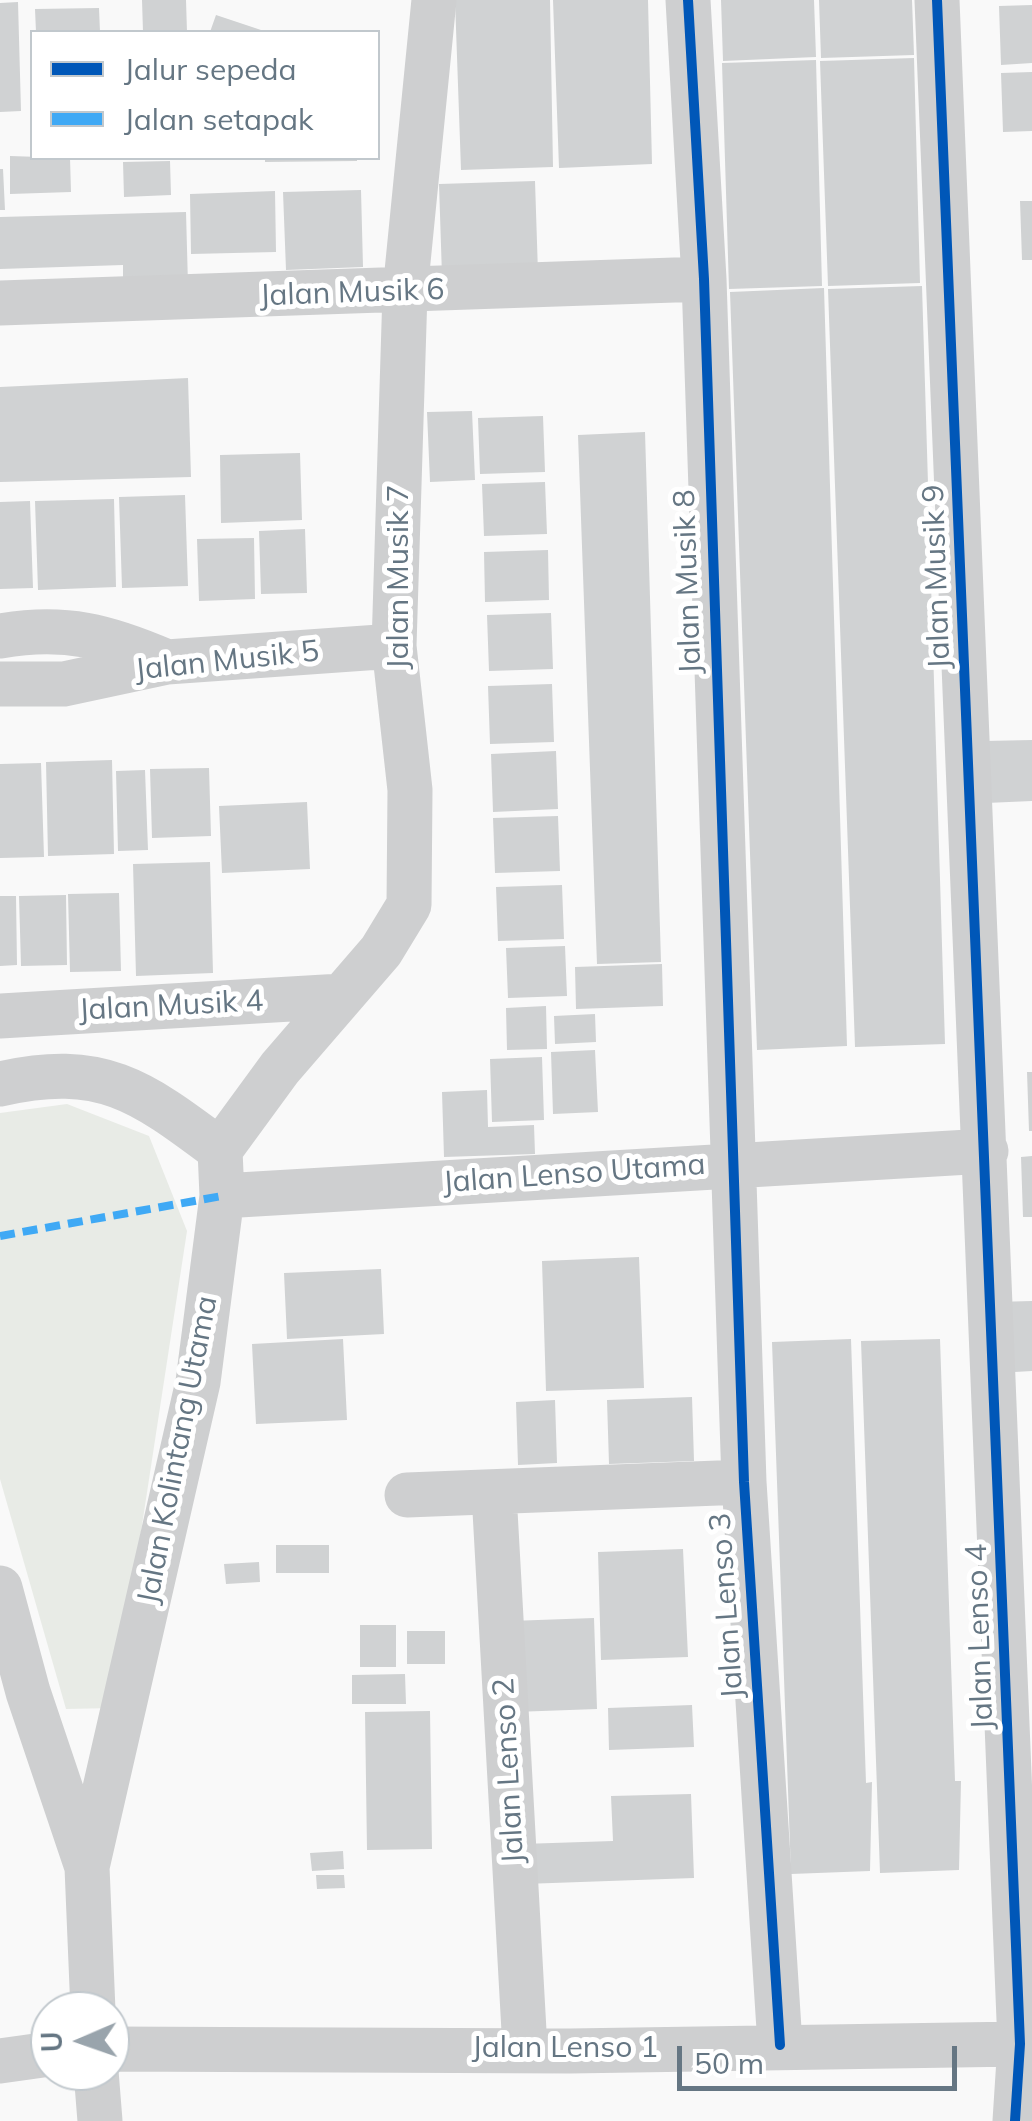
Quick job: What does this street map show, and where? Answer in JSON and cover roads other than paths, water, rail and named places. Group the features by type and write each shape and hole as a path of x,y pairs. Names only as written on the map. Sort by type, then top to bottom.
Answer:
{"street":[{"name":"Jalan Musik 7","path":"220,1150 280,1068 381,951 410,905 410,790 394,646 405,292 434,0"},
{"name":"Jalan Musik 8","path":"688,0 704,279 730,1164"},
{"name":"Jalan Musik 9","path":"937,0 986,1151"},
{"name":"Jalan Musik 6","path":"0,303 704,279"},
{"path":"0,636 54,628 117,640 167,662"},
{"name":"Jalan Musik 5","path":"0,684 64,684 167,662 394,646"},
{"name":"Jalan Musik 4","path":"0,1016 342,996"},
{"path":"0,1084 30,1077 95,1076 161,1106 220,1150"},
{"name":"Jalan Kolintang Utama","path":"86,1867 198,1382 222,1196 220,1150"},
{"name":"Jalan Lenso Utama","path":"222,1196 986,1151"},
{"name":"Jalan Lenso 4","path":"986,1151 1020,2044 1015,2121"},
{"name":"Jalan Lenso 3","path":"730,1164 744,1482 780,2045"},
{"path":"407,1494 744,1482"},
{"name":"Jalan Lenso 2","path":"494,1493 525,2049"},
{"name":"Jalan Kolintang Utama","path":"0,1588 28,1692 86,1867 92,1991"},
{"name":"Jalan Lenso 1","path":"130,2049 1020,2044"},
{"path":"0,2061 30,2057"},
{"path":"98,2091 100,2121"}]}
